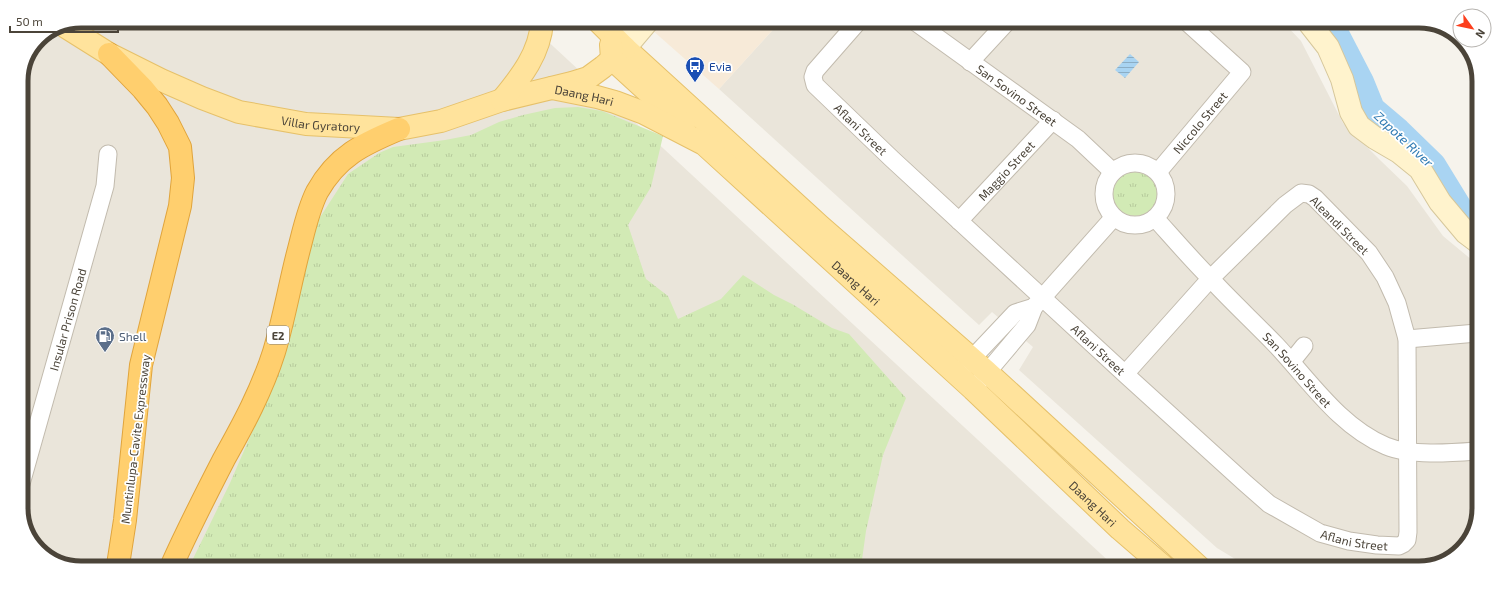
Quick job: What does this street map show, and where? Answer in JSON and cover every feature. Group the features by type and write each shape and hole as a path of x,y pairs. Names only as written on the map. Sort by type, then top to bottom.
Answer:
{"highway":[{"name":"Muntinlupa-Cavite Expressway","path":"109,54 143,89 157,106 168,123 180,147 183,178 180,206 141,366 125,520 119,561"},
{"name":"E2","path":"174,561 189,527 263,382 274,352 307,216 318,192 332,171 350,153 366,143 399,129"}],"main road":[{"path":"502,100 523,74 535,54 542,28"},
{"name":"Villar Gyratory","path":"69,30 109,54 195,95 239,112 306,124 399,129 441,120 502,100"},
{"path":"552,88 588,78 603,68 613,37"},
{"path":"613,37 704,144"},
{"name":"Daang Hari","path":"613,37 820,226 979,366 1191,561"},
{"name":"Daang Hari","path":"502,100 552,88 597,97 644,113 704,144 965,382 1120,529 1157,561"}],"street":[{"path":"613,37 633,28"},
{"name":"Aflani Street","path":"853,28 815,71 813,77 815,85 959,221 1038,302 1125,374 1269,504 1320,533 1349,541 1399,546 1407,540 1408,532"},
{"name":"San Sovino Street","path":"924,28 1078,139 1113,172"},
{"path":"970,62 1001,28"},
{"name":"Niccolo Street","path":"1158,172 1242,72 1194,28"},
{"path":"1313,28 1328,47 1342,79 1351,112 1359,126 1375,138 1399,152 1420,169 1440,202 1466,233 1472,238"},
{"name":"Maggio Street","path":"959,221 1053,120"},
{"name":"Insular Prison Road","path":"28,459 105,186 108,154"},
{"path":"1135,163 1151,167 1158,172 1164,183 1166,196 1160,212 1155,218 1148,222 1134,225 1127,224 1114,217 1108,210 1104,195 1104,186 1113,172 1119,167 1135,163"},
{"name":"Aleandi Street","path":"1125,374 1210,279 1293,198 1301,193 1309,194 1315,198 1370,253 1397,303 1406,339 1408,532"},
{"path":"965,382 979,366 1027,325 1038,302 1114,217"},
{"name":"San Sovino Street","path":"1155,218 1210,279 1253,320 1292,361 1327,402 1346,420 1369,437 1387,446 1407,452 1472,451"},
{"path":"1406,339 1472,333"},
{"path":"1292,361 1304,346"}],"shaded area":[{"path":"81,28 533,28 1109,561 74,561 58,556 46,548 35,534 31,525 28,511 28,81 32,61 44,44 61,32"},
{"path":"650,28 774,28 719,89"},
{"path":"774,28 1289,28 1301,41 1343,123 1407,186 1443,236 1472,260 1472,508 1467,531 1461,540 1448,552 1442,556 1426,561 1238,561 1217,548 1019,370 1033,347 992,312 979,325 719,89"}],"green space":[{"path":"578,107 602,111 663,136 651,187 628,225 646,279 668,296 678,319 721,299 743,275 774,295 832,328 849,334 906,398 883,455 866,531 862,561 192,561 230,483 256,423 285,336 317,222 348,174 379,153 393,147 471,135 499,122 555,108"},
{"path":"1135,172 1147,176 1153,182 1157,194 1153,206 1147,212 1135,216 1123,212 1117,206 1113,194 1117,182 1123,176"}],"water":[{"path":"1130,54 1139,62 1125,78 1115,70"}],"waterway":[{"name":"Zapote River","path":"1333,28 1361,82 1372,109 1398,131 1433,165 1460,209 1472,220"}],"place":[{"name":"Evia","path":"695,83"},
{"name":"Shell","path":"105,353"}]}
